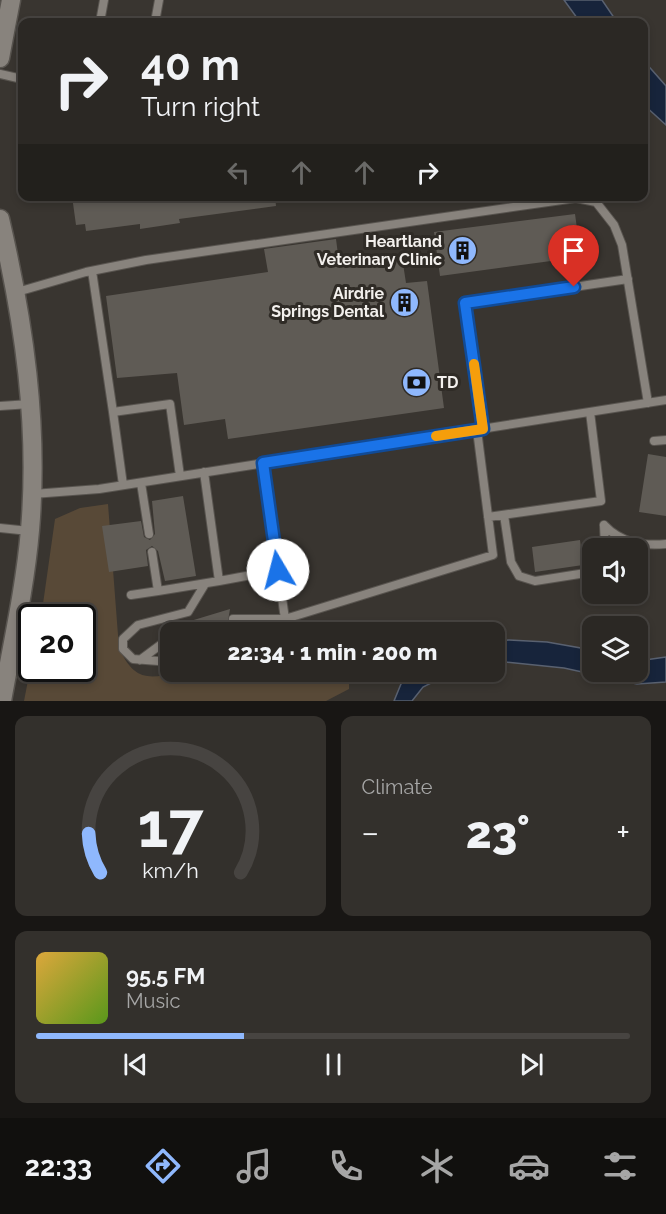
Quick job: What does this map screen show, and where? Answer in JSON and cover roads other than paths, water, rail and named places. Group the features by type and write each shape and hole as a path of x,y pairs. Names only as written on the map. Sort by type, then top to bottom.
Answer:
{"street":[{"path":"0,58 12,0"},
{"path":"0,219 17,292 32,404 30,531 21,602 2,701"}],"lane":[{"path":"101,18 104,0"},
{"path":"156,18 159,0"},
{"path":"0,74 18,78"},
{"path":"17,292 92,271 146,260 555,201"},
{"path":"591,201 596,202 614,225 622,245 648,403"},
{"path":"92,271 123,485"},
{"path":"279,622 493,555 465,303 628,279"},
{"path":"32,494 141,483 666,400"},
{"path":"0,406 32,404"},
{"path":"113,412 170,404 180,476"},
{"path":"488,517 601,501 590,412"},
{"path":"654,441 666,440"},
{"path":"263,463 285,619"},
{"path":"204,472 219,581"},
{"path":"141,483 149,534"},
{"path":"504,515 511,562 519,576 535,581 582,574"},
{"path":"605,538 604,525 616,538"},
{"path":"0,528 30,531"},
{"path":"648,543 666,544"},
{"path":"152,552 158,591"},
{"path":"131,596 278,570"},
{"path":"160,661 133,659 123,649 123,639 138,625 188,612 205,584"},
{"path":"233,619 285,619"},
{"path":"140,660 160,645"}],"water":[{"path":"564,0 602,0 614,18 577,18"},
{"path":"648,66 666,86 666,125 648,109"},
{"path":"505,640 547,642 582,648 582,672 505,662"},
{"path":"666,657 666,682 637,684 628,682 648,682 648,660"},
{"path":"403,682 433,682 423,687 412,701 394,701"}],"place":[{"name":"Heartland Veterinary Clinic","path":"463,250"},
{"name":"Airdrie Springs Dental","path":"405,302"},
{"name":"TD","path":"416,382"}]}
